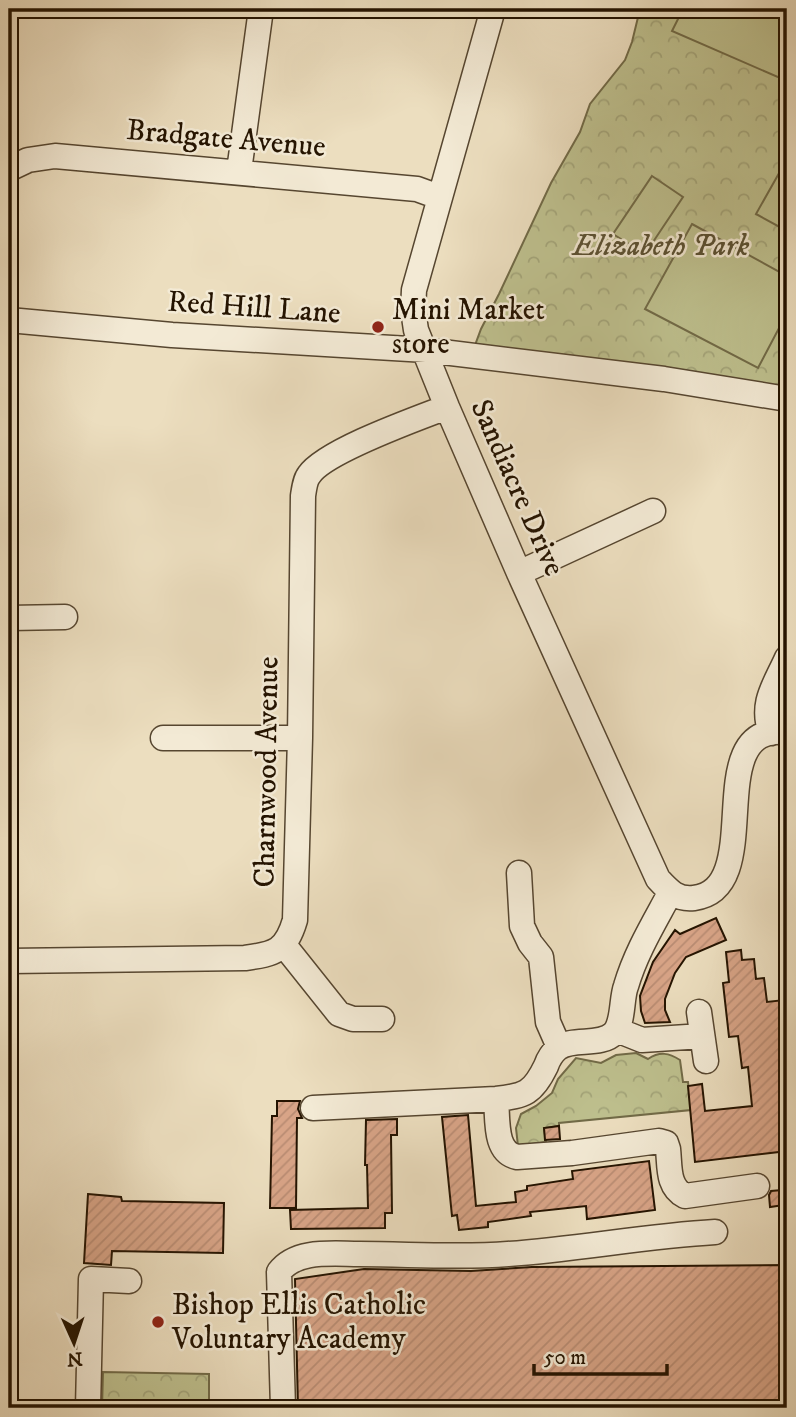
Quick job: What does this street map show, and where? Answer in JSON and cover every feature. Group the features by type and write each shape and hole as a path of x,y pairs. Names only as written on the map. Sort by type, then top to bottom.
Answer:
{"street":[{"path":"239,171 261,9"},
{"name":"Sandiacre Drive","path":"493,9 414,290 416,330 519,573 659,878 670,893"},
{"name":"Bradgate Avenue","path":"9,169 28,160 55,156 417,189 439,197"},
{"name":"Red Hill Lane","path":"9,320 172,335 426,350 664,379 787,399"},
{"name":"Charnwood Avenue","path":"284,945 291,935 295,920 303,496 308,476 319,464 340,452 447,407"},
{"path":"519,573 653,511"},
{"path":"9,618 65,617"},
{"path":"329,1115 515,1097 535,1086 551,1055 559,1047 612,1035 617,1030 624,990 635,957 670,893 684,899 700,897 716,889 724,879 729,862 741,763 756,738 779,733 765,710 787,658"},
{"path":"163,738 300,738"},
{"path":"513,886 523,926 530,943 541,957 548,1022 559,1047"},
{"path":"9,961 245,958 272,954 284,945 339,1014 353,1018 382,1019"},
{"path":"617,1030 642,1040 701,1024 705,1061"},
{"path":"496,1100 500,1140 504,1151 509,1155 517,1157 572,1153 659,1141 666,1143 672,1184 678,1193 685,1196 757,1186"},
{"path":"283,1408 279,1272 285,1264 298,1257 337,1254 508,1254 715,1232"},
{"path":"88,1408 91,1279 129,1281"}],"green space":[{"name":"Elizabeth Park","path":"640,9 787,9 787,392 474,348 551,183 580,132 590,104 625,60"},
{"path":"683,9 787,9 787,81 672,31"},
{"path":"787,159 787,231 756,214"},
{"path":"652,176 683,197 645,254 613,234"},
{"path":"692,224 787,276 787,313 758,368 645,309"},
{"path":"636,1053 648,1059 664,1054 680,1060 683,1082 688,1082 691,1110 559,1123 559,1126 544,1128 546,1142 518,1146 516,1128 521,1114 552,1093 558,1079 576,1058 601,1063 616,1055"},
{"path":"103,1372 209,1374 209,1408 102,1408"}],"building":[{"path":"716,918 726,940 686,957 675,973 665,999 665,1010 670,1022 645,1023 640,996 653,962 675,930 680,934"},
{"path":"741,950 742,960 754,959 756,979 764,978 767,1002 784,1000 787,1030 787,1151 695,1162 688,1086 702,1084 705,1111 752,1106 748,1067 742,1068 738,1036 729,1037 723,983 729,982 726,952"},
{"path":"277,1101 300,1101 298,1109 302,1118 297,1118 296,1208 270,1208 272,1116 277,1116"},
{"path":"468,1115 476,1206 516,1202 515,1192 527,1190 527,1186 573,1179 572,1171 649,1161 655,1210 587,1219 586,1206 530,1212 531,1216 488,1222 488,1227 459,1230 457,1215 452,1216 442,1117"},
{"path":"397,1119 397,1135 391,1135 392,1213 385,1213 385,1228 291,1229 290,1210 368,1208 366,1120"},
{"path":"559,1126 560,1139 545,1140 544,1128"},
{"path":"782,1190 784,1205 770,1207 771,1191"},
{"path":"88,1194 121,1197 122,1201 224,1203 223,1253 112,1251 111,1265 84,1263"},
{"path":"787,1265 787,1408 298,1408 295,1279 364,1269 471,1271 532,1267"}],"place":[{"name":"Mini Market store","path":"378,327"},
{"name":"Bishop Ellis Catholic Voluntary Academy","path":"158,1322"}]}
